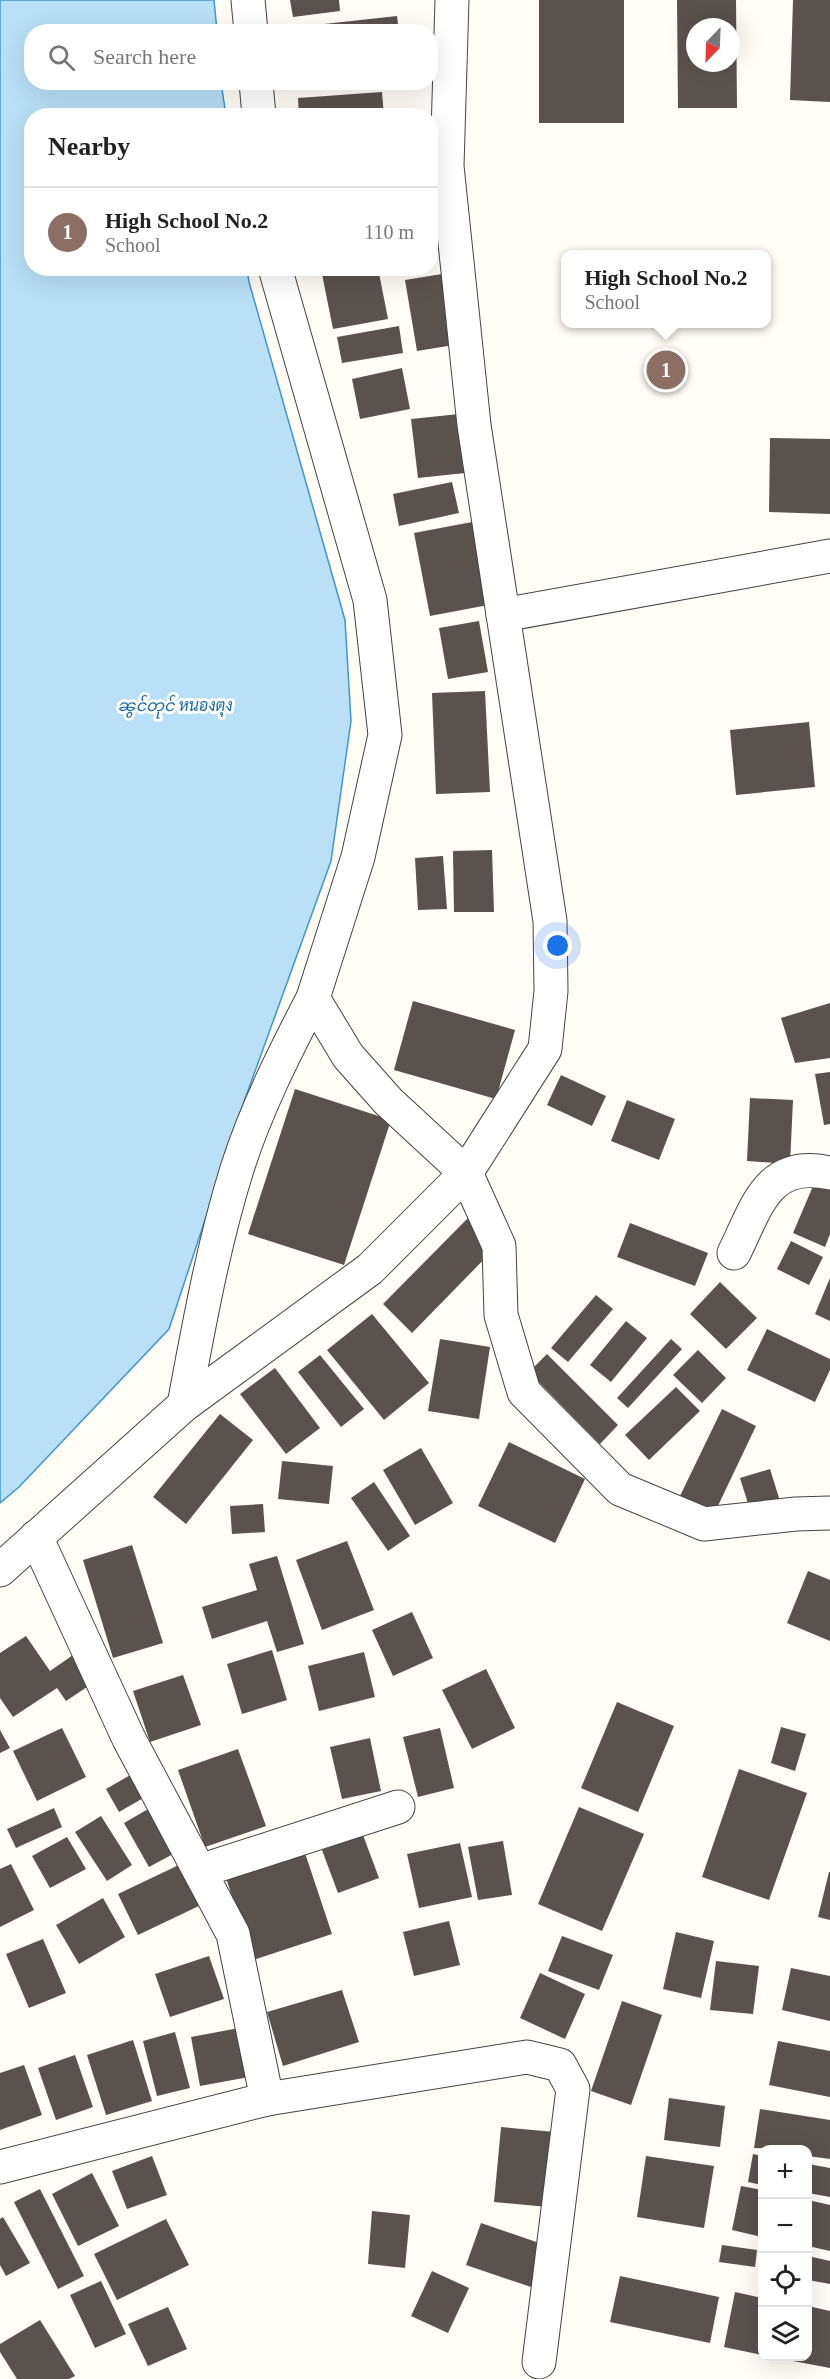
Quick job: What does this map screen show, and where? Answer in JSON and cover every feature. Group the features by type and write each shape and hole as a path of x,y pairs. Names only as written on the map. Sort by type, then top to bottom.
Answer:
{"street":[{"path":"248,0 250,24"},
{"path":"0,1570 184,1405 370,1269 466,1173 545,1049 551,991 550,921 474,425 447,166 452,0"},
{"path":"257,90 259,108"},
{"path":"184,1405 211,1260 237,1168 268,1086 313,998 357,857 385,735 370,600 277,276"},
{"path":"503,615 830,556"},
{"path":"313,998 348,1056 387,1101 466,1173 499,1246 501,1315 524,1392 620,1489 704,1524 796,1514 830,1513"},
{"path":"734,1254 763,1195 785,1174 811,1169 830,1173"},
{"path":"36,1537 129,1739 233,1934 267,2099"},
{"path":"200,1871 398,1807"},
{"path":"0,2167 267,2099 527,2057 560,2065 573,2089 539,2362"}],"water":[{"name":"ၼွင်တုင် หนองตุง","path":"0,0 214,0 216,24 24,24 24,90 222,90 225,108 24,108 24,276 248,276 345,620 351,721 331,861 245,1099 169,1329 19,1487 0,1503"}],"building":[{"path":"290,0 339,0 340,11 293,17"},
{"path":"539,0 624,0 624,123 539,123"},
{"path":"677,0 736,0 736,18 686,18 686,72 737,72 737,108 678,108"},
{"path":"793,0 830,0 830,102 790,100"},
{"path":"397,16 398,24 324,24"},
{"path":"382,92 383,108 299,108 298,98"},
{"path":"442,274 454,345 417,351 405,280"},
{"path":"322,276 380,276 388,319 333,329"},
{"path":"399,326 403,353 342,363 337,337"},
{"path":"402,368 410,409 360,419 352,379"},
{"path":"459,414 465,473 418,478 411,419"},
{"path":"770,438 830,439 830,514 769,512"},
{"path":"452,482 459,513 399,526 393,494"},
{"path":"472,522 488,605 430,616 414,533"},
{"path":"479,621 488,672 448,679 439,628"},
{"path":"485,691 490,792 436,794 432,693"},
{"path":"809,722 815,787 736,795 730,730"},
{"path":"492,850 494,912 454,912 453,851"},
{"path":"443,856 447,909 418,910 415,858"},
{"path":"413,1001 515,1030 496,1099 394,1070"},
{"path":"830,1003 830,1058 795,1063 781,1018"},
{"path":"830,1072 830,1124 824,1125 815,1074"},
{"path":"561,1075 606,1096 592,1126 547,1105"},
{"path":"295,1089 391,1120 344,1265 248,1234"},
{"path":"750,1098 793,1100 790,1164 747,1161"},
{"path":"627,1100 675,1119 659,1160 611,1141"},
{"path":"816,1179 830,1186 830,1234 825,1247 793,1233"},
{"path":"468,1218 497,1246 412,1333 383,1304"},
{"path":"630,1223 708,1253 695,1286 617,1257"},
{"path":"791,1241 823,1257 809,1285 777,1269"},
{"path":"830,1278 830,1321 815,1314"},
{"path":"720,1282 757,1318 726,1349 690,1314"},
{"path":"596,1295 613,1309 568,1362 551,1348"},
{"path":"372,1314 429,1383 384,1420 327,1350"},
{"path":"626,1321 647,1338 611,1382 590,1365"},
{"path":"767,1329 830,1359 830,1370 815,1402 747,1370"},
{"path":"440,1339 490,1347 479,1419 428,1411"},
{"path":"671,1339 682,1349 628,1408 617,1398"},
{"path":"698,1350 726,1378 702,1403 673,1375"},
{"path":"547,1354 618,1425 600,1444 529,1372"},
{"path":"320,1355 364,1409 341,1427 298,1372"},
{"path":"275,1368 320,1428 286,1454 240,1394"},
{"path":"676,1387 700,1411 649,1460 625,1435"},
{"path":"722,1409 756,1426 715,1512 680,1496"},
{"path":"220,1414 253,1440 186,1524 153,1497"},
{"path":"509,1442 585,1479 555,1543 478,1506"},
{"path":"421,1448 453,1503 415,1525 383,1470"},
{"path":"282,1461 333,1466 329,1504 278,1499"},
{"path":"770,1469 780,1501 750,1510 740,1478"},
{"path":"374,1482 410,1536 388,1551 351,1498"},
{"path":"263,1504 265,1532 232,1534 230,1506"},
{"path":"347,1541 374,1610 322,1630 296,1560"},
{"path":"132,1545 163,1643 113,1658 83,1560"},
{"path":"277,1556 304,1644 277,1652 267,1621 212,1639 202,1607 257,1590 249,1564"},
{"path":"808,1571 830,1580 830,1641 787,1623"},
{"path":"412,1612 433,1658 393,1676 372,1630"},
{"path":"26,1636 50,1671 73,1655 93,1683 66,1701 57,1688 13,1717 0,1698 0,1653"},
{"path":"272,1650 287,1700 242,1714 227,1664"},
{"path":"364,1652 375,1697 319,1711 308,1666"},
{"path":"486,1669 515,1728 472,1749 442,1690"},
{"path":"183,1675 201,1725 150,1742 133,1691"},
{"path":"617,1702 674,1726 638,1812 581,1788"},
{"path":"781,1727 806,1734 795,1771 771,1763"},
{"path":"62,1728 86,1777 37,1801 13,1751"},
{"path":"440,1728 454,1788 418,1797 403,1737"},
{"path":"0,1730 10,1748 0,1753"},
{"path":"370,1738 381,1791 342,1799 330,1747"},
{"path":"238,1749 266,1826 205,1847 178,1770"},
{"path":"739,1769 807,1793 769,1900 702,1877"},
{"path":"132,1774 145,1797 119,1812 106,1789"},
{"path":"579,1807 644,1834 602,1931 538,1904"},
{"path":"54,1808 62,1827 16,1848 7,1829"},
{"path":"150,1808 175,1853 149,1867 124,1823"},
{"path":"101,1816 132,1865 107,1881 75,1832"},
{"path":"363,1835 379,1878 338,1893 322,1850"},
{"path":"67,1837 86,1869 50,1888 32,1856"},
{"path":"503,1841 512,1895 478,1900 468,1847"},
{"path":"460,1843 472,1897 419,1908 407,1854"},
{"path":"305,1853 332,1934 253,1960 226,1878"},
{"path":"183,1863 203,1904 138,1935 118,1894"},
{"path":"11,1864 34,1910 0,1927 0,1869"},
{"path":"830,1872 830,1920 818,1917"},
{"path":"103,1898 125,1937 79,1964 56,1925"},
{"path":"449,1921 460,1965 414,1976 403,1932"},
{"path":"676,1932 714,1941 701,1998 663,1989"},
{"path":"562,1936 613,1955 599,1990 548,1971"},
{"path":"43,1939 66,1993 29,2008 6,1954"},
{"path":"209,1956 224,1999 170,2017 155,1974"},
{"path":"716,1961 759,1966 753,2014 710,2010"},
{"path":"791,1968 830,1976 830,2021 782,2010"},
{"path":"540,1973 585,1994 565,2039 520,2018"},
{"path":"342,1990 359,2042 283,2066 267,2012"},
{"path":"622,2001 662,2015 631,2105 591,2091"},
{"path":"239,2028 249,2077 200,2086 191,2037"},
{"path":"175,2032 190,2088 157,2096 143,2041"},
{"path":"133,2040 152,2101 106,2115 87,2055"},
{"path":"778,2041 830,2051 830,2097 769,2085"},
{"path":"75,2055 93,2107 56,2120 38,2068"},
{"path":"24,2065 42,2115 0,2130 0,2073"},
{"path":"669,2098 725,2106 720,2147 664,2140"},
{"path":"760,2109 830,2120 830,2159 812,2157 812,2145 758,2145 758,2148 754,2148"},
{"path":"501,2127 555,2132 548,2207 494,2202"},
{"path":"753,2154 758,2155 758,2184 748,2182"},
{"path":"152,2156 167,2195 127,2209 112,2171"},
{"path":"646,2156 714,2166 704,2228 637,2217"},
{"path":"812,2165 830,2168 830,2197 812,2194"},
{"path":"92,2173 119,2226 78,2246 52,2194"},
{"path":"741,2186 758,2189 758,2236 732,2230"},
{"path":"40,2189 84,2276 58,2289 14,2202"},
{"path":"812,2201 830,2205 830,2251 812,2247"},
{"path":"372,2211 410,2215 405,2268 368,2264"},
{"path":"3,2217 30,2263 6,2276 0,2265 0,2219"},
{"path":"166,2219 189,2265 117,2300 94,2254"},
{"path":"481,2223 545,2245 531,2287 466,2265"},
{"path":"722,2245 757,2250 755,2267 719,2262"},
{"path":"812,2257 830,2261 830,2284 812,2281"},
{"path":"432,2271 469,2288 448,2333 411,2316"},
{"path":"620,2276 719,2297 710,2343 610,2322"},
{"path":"101,2281 126,2334 95,2348 70,2295"},
{"path":"735,2292 758,2297 758,2354 724,2347"},
{"path":"168,2307 187,2349 148,2366 128,2324"},
{"path":"812,2307 830,2311 830,2368 793,2361 812,2361"},
{"path":"40,2320 75,2376 69,2379 17,2379 0,2352 0,2344"}],"place":[{"name":"High School No.2","path":"666,370"}]}
